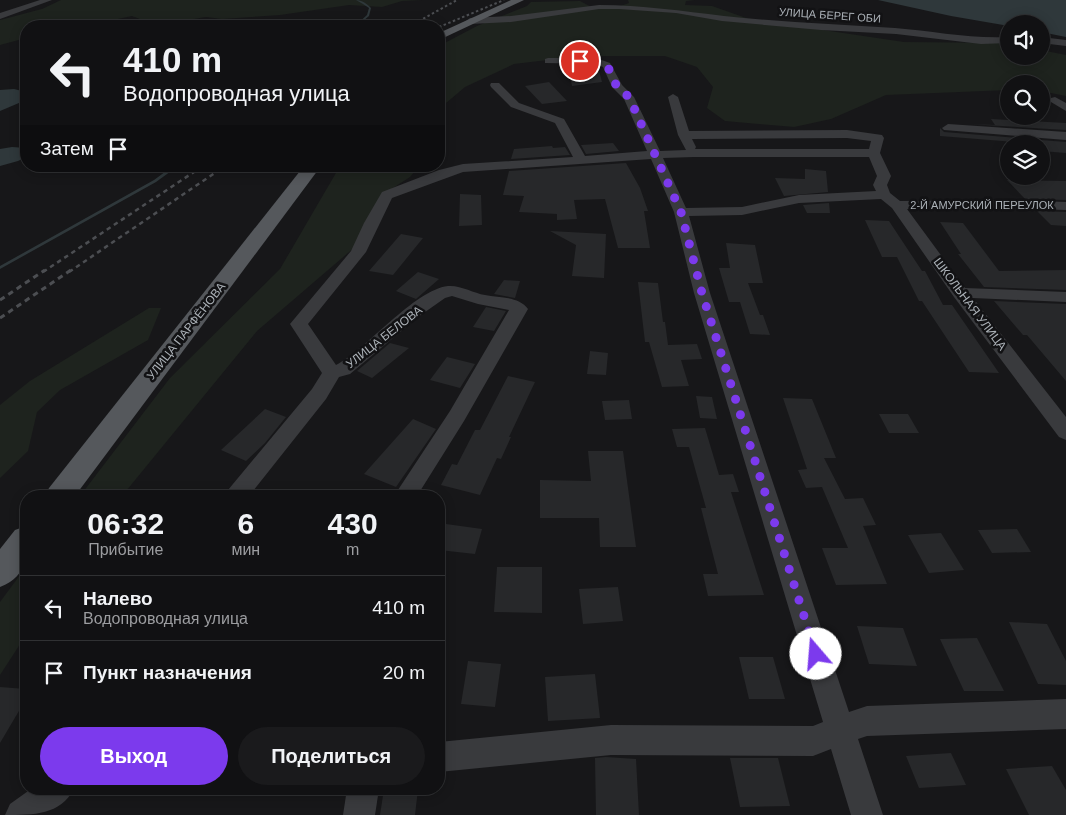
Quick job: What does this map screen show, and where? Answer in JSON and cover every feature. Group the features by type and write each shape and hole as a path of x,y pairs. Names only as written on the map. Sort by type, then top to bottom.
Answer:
{"main road":[{"path":"445,34 516,1"},
{"name":"УЛИЦА ПАРФЁНОВА","path":"64,490 308,172"},
{"path":"0,574 20,547"}],"street":[{"path":"0,16 48,0"},
{"name":"УЛИЦА БЕРЕГ ОБИ","path":"470,21 511,19 599,7 619,7 684,12 722,18 821,28 896,31 981,41 1000,40"},
{"path":"1050,41 1066,44"},
{"path":"548,61 596,61 607,65 617,87 629,97 681,212 705,303 867,815"},
{"path":"494,85 515,105 560,122 582,161"},
{"path":"673,97 684,135 694,154"},
{"path":"1055,100 1066,108"},
{"path":"948,128 1066,136"},
{"path":"684,135 847,134 878,138 874,153 884,176 880,185 891,200"},
{"name":"УЛИЦА БЕЛОВА","path":"409,490 457,416 519,309 508,304 448,291 439,294 343,370 332,372 327,369 317,350 299,324 303,316 358,252 371,223 387,195 444,173 463,168 654,155 874,153"},
{"name":"2-Й АМУРСКИЙ ПЕРЕУЛОК","path":"681,212 742,211 799,199 1066,206"},
{"name":"ШКОЛЬНАЯ УЛИЦА","path":"891,200 1066,432"},
{"path":"960,293 1066,297"},
{"path":"241,490 319,394 332,372"},
{"path":"445,756 611,740 814,741 867,721 1066,714"},
{"path":"21,815 49,795"},
{"path":"359,815 362,795"}],"shaded area":[{"path":"61,0 422,0 402,1 382,7 349,5 280,15 222,19 206,17 188,20 142,20 132,16 113,20 20,20 20,40 0,45 0,20 42,9"},
{"path":"628,0 695,0 686,1 685,5 712,6 749,19 904,42 1000,43 1000,65 1050,65 1050,52 1066,55 1066,96 1050,93 1050,75 1000,75 1000,90 886,95 831,119 794,127 725,121 707,108 713,87 697,67 665,56 581,56 514,64 465,87 445,104 445,43 477,26 527,6 531,2 580,1 595,9 615,8 629,3"},
{"path":"878,0 1066,0 1066,37 1050,34 1050,15 1000,15 1000,24"},
{"path":"0,90 20,90 20,103 0,111"},
{"path":"20,148 20,160 0,166 0,149"},
{"path":"337,172 414,172 410,177 382,195 356,246 257,331 127,490 85,490 170,378 280,269"},
{"path":"149,308 161,308 148,340 60,390 37,412 28,451 0,478 0,405 30,381"},
{"path":"20,575 20,644 0,675 0,602"}],"building":[{"path":"568,65 598,67 602,82 572,86"},
{"path":"549,82 567,101 542,104 525,86"},
{"path":"991,119 1000,119 1000,125 1050,125 1050,122 1066,123 1066,130 969,124 995,125"},
{"path":"940,128 944,132 1000,137 1000,141 940,136"},
{"path":"1050,141 1066,142 1066,153 1050,152"},
{"path":"613,143 619,151 586,154 581,145"},
{"path":"552,146 553,148 565,147 570,155 511,159 514,149"},
{"path":"626,163 640,188 648,211 644,211 650,248 618,248 605,199 574,200 577,219 557,220 557,214 519,212 524,196 503,195 509,171"},
{"path":"805,169 826,171 828,192 784,196 775,178 805,179"},
{"path":"1050,181 1066,181 1066,200 1025,199 1012,185 1050,185"},
{"path":"460,194 481,195 482,225 459,226"},
{"path":"829,203 830,213 807,213 803,205"},
{"path":"1037,211 1066,212 1066,226 1051,225"},
{"path":"865,220 889,221 922,271 925,271 943,305 952,305 999,373 969,372 922,301 919,301 897,257 882,257"},
{"path":"940,222 963,223 999,271 1066,270 1066,290 984,287 958,254 961,254"},
{"path":"550,231 606,234 604,278 572,276 576,245"},
{"path":"401,234 423,238 393,275 369,271"},
{"path":"726,243 755,245 763,283 748,283 770,335 750,334 740,302 729,302 719,268 730,268"},
{"path":"418,272 439,279 416,299 396,291"},
{"path":"504,280 520,281 515,298 494,294"},
{"path":"638,282 658,283 668,345 697,344 702,359 681,360 689,386 662,387 649,342 645,342"},
{"path":"994,301 1066,304 1066,381 1027,335 1023,335"},
{"path":"486,307 506,311 494,331 473,327"},
{"path":"390,343 409,348 372,378 357,371"},
{"path":"590,351 608,353 606,375 587,374"},
{"path":"447,357 475,364 460,388 430,380"},
{"path":"508,376 535,382 509,437 511,437 501,459 497,458 480,495 441,485 452,464 457,465 475,430 480,430"},
{"path":"696,396 712,397 717,419 700,418"},
{"path":"783,398 812,399 836,458 824,458 845,499 863,498 876,525 863,526 887,584 836,585 822,548 848,548 822,487 806,488 798,470 807,469"},
{"path":"629,400 632,419 605,420 602,401"},
{"path":"265,409 286,417 265,443 246,461 221,450"},
{"path":"879,414 908,414 919,433 889,433"},
{"path":"413,419 436,429 396,487 364,474"},
{"path":"705,428 719,475 733,474 739,492 731,492 764,595 708,596 703,574 718,574 701,508 706,508 689,447 677,447 672,429"},
{"path":"588,451 623,451 636,547 600,547 599,518 540,518 540,480 591,481"},
{"path":"446,524 482,529 475,554 445,551"},
{"path":"1017,529 1031,552 992,553 978,530"},
{"path":"941,533 964,570 929,573 908,535"},
{"path":"497,567 542,567 542,613 494,612"},
{"path":"618,587 623,621 583,624 579,589"},
{"path":"1009,622 1047,624 1066,661 1066,685 1038,684"},
{"path":"857,626 903,628 917,666 869,664"},
{"path":"977,638 1004,691 964,691 940,639"},
{"path":"739,657 773,657 785,699 749,699"},
{"path":"468,661 501,664 495,707 461,704"},
{"path":"595,674 600,718 548,721 545,677"},
{"path":"0,687 20,689 20,709 0,743"},
{"path":"951,753 966,785 919,788 906,756"},
{"path":"595,758 636,759 639,815 596,815"},
{"path":"730,758 778,758 790,806 740,807"},
{"path":"1052,766 1066,790 1066,815 1029,815 1006,769"},
{"path":"383,795 417,795 415,815 380,815"}],"waterway":[{"path":"357,0 370,8 368,15 363,20"},
{"path":"0,268 155,181 168,172"}],"railway":[{"path":"421,20 457,0"},
{"path":"445,25 504,0"},
{"path":"43,272 194,172"},
{"path":"69,272 216,172"},
{"path":"0,300 45,270"},
{"path":"0,318 71,270"}],"route":[{"path":"580,61 604,62 617,87 629,97 681,212 702,293 816,654"}]}
